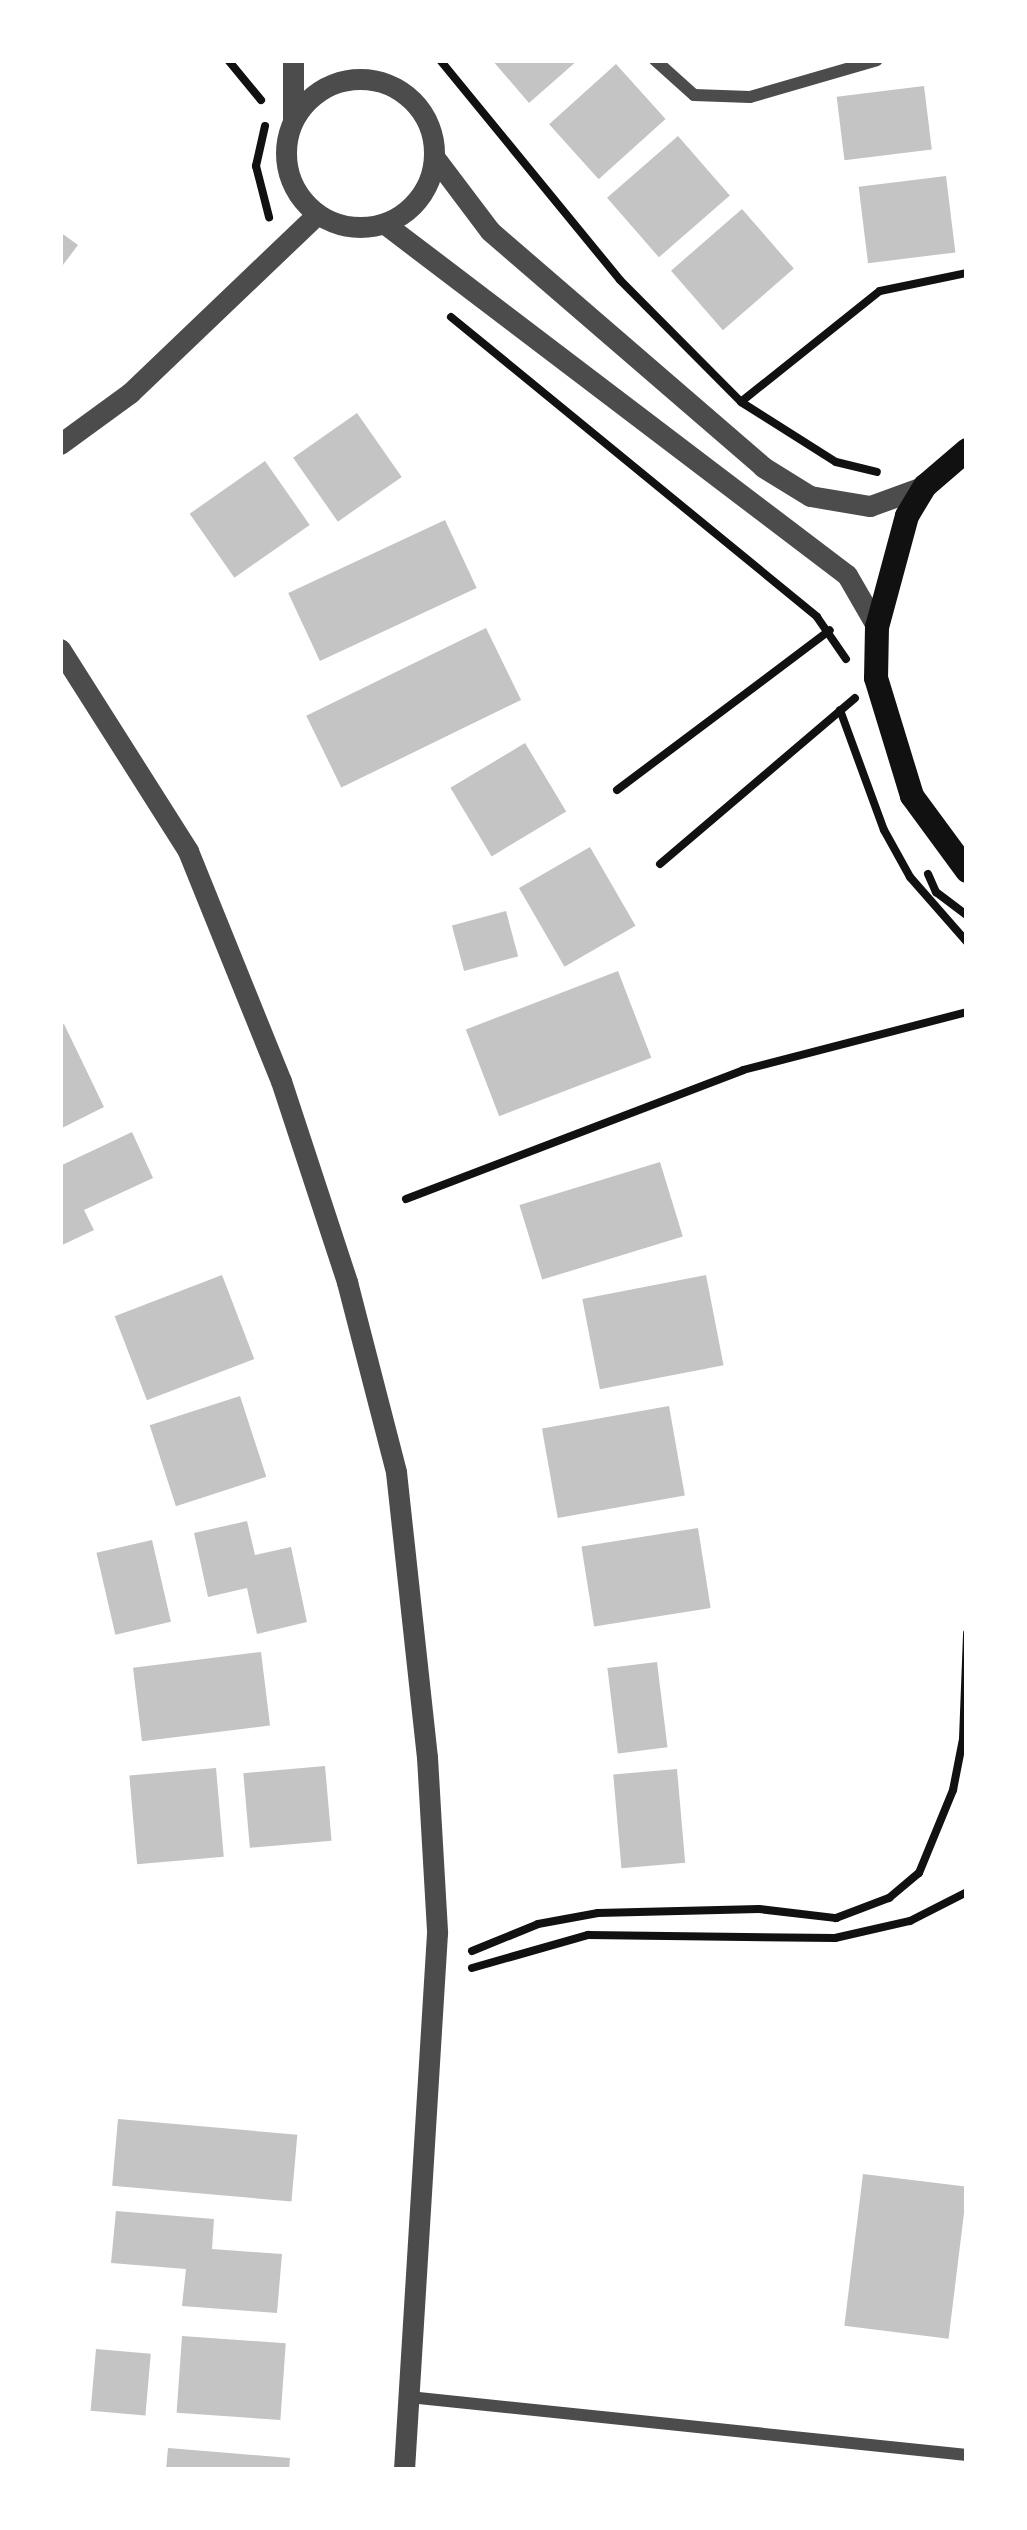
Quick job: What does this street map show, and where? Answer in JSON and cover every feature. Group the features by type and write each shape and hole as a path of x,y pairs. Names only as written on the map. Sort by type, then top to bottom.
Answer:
{"main road":[{"path":"967,450 926,487 907,516 877,627 875,678 912,796 967,872"}],"street":[{"path":"293,60 289,176 317,214 346,227 385,224 422,195 435,158"},
{"path":"363,60 379,80 415,102 435,158 490,231 718,422 763,467 811,496 870,506 926,487"},
{"path":"655,60 694,95 750,97 878,60"},
{"path":"293,120 330,85 379,80"},
{"path":"60,444 130,393 317,214"},
{"path":"385,224 847,575 877,627"},
{"path":"60,649 188,850 281,1081 347,1282 396,1472 427,1757 436,1933 404,2470"},
{"path":"409,2397 967,2455"}],"path":[{"path":"228,60 259,93 266,121 256,166 269,217"},
{"path":"440,60 620,280 741,402 836,462 889,475"},
{"path":"718,422 880,291 967,273"},
{"path":"436,304 817,617"},
{"path":"617,790 830,630"},
{"path":"660,864 864,691"},
{"path":"840,710 884,830 910,877 967,942"},
{"path":"406,1199 742,1070 967,1012"},
{"path":"472,1951 538,1924 598,1913 759,1909 836,1918 889,1898 919,1873 952,1790 963,1739 967,1633"},
{"path":"472,1968 588,1935 835,1938 910,1921 967,1892"}],"building":[{"path":"492,60 578,60 529,103"},
{"path":"616,64 666,119 599,179 549,124"},
{"path":"924,86 932,150 844,160 837,97"},
{"path":"678,136 730,196 659,257 607,198"},
{"path":"946,176 955,252 868,263 859,187"},
{"path":"742,209 794,269 723,330 671,271"},
{"path":"60,232 78,245 60,269"},
{"path":"357,413 402,477 338,522 293,458"},
{"path":"265,461 310,525 234,578 190,514"},
{"path":"445,520 477,588 320,661 288,593"},
{"path":"486,628 521,700 341,788 306,716"},
{"path":"525,743 566,812 492,856 450,788"},
{"path":"590,847 636,926 564,967 519,888"},
{"path":"506,911 518,956 464,971 452,925"},
{"path":"618,971 651,1058 499,1116 466,1029"},
{"path":"64,1024 104,1107 60,1129 60,1026"},
{"path":"132,1132 153,1178 84,1210 94,1230 60,1246 60,1166"},
{"path":"660,1162 683,1237 542,1280 519,1205"},
{"path":"222,1275 254,1359 147,1400 115,1316"},
{"path":"706,1275 724,1365 600,1389 582,1299"},
{"path":"240,1396 266,1477 176,1506 150,1425"},
{"path":"669,1406 685,1496 558,1518 542,1428"},
{"path":"247,1521 255,1555 291,1547 307,1622 257,1634 247,1588 208,1597 194,1533"},
{"path":"698,1528 711,1608 594,1626 581,1546"},
{"path":"152,1540 171,1622 115,1635 96,1553"},
{"path":"261,1652 270,1725 142,1741 133,1668"},
{"path":"657,1662 667,1747 618,1753 607,1668"},
{"path":"325,1766 332,1841 250,1848 243,1773"},
{"path":"216,1768 224,1857 137,1864 129,1776"},
{"path":"677,1769 685,1863 621,1868 613,1775"},
{"path":"118,2119 297,2135 291,2201 112,2186"},
{"path":"863,2174 967,2187 949,2339 844,2326"},
{"path":"116,2211 214,2219 212,2249 282,2254 277,2313 182,2306 186,2269 111,2263"},
{"path":"182,2336 286,2343 280,2420 177,2413"},
{"path":"96,2349 151,2354 145,2416 91,2411"},
{"path":"168,2448 290,2458 289,2470 166,2470"}]}
